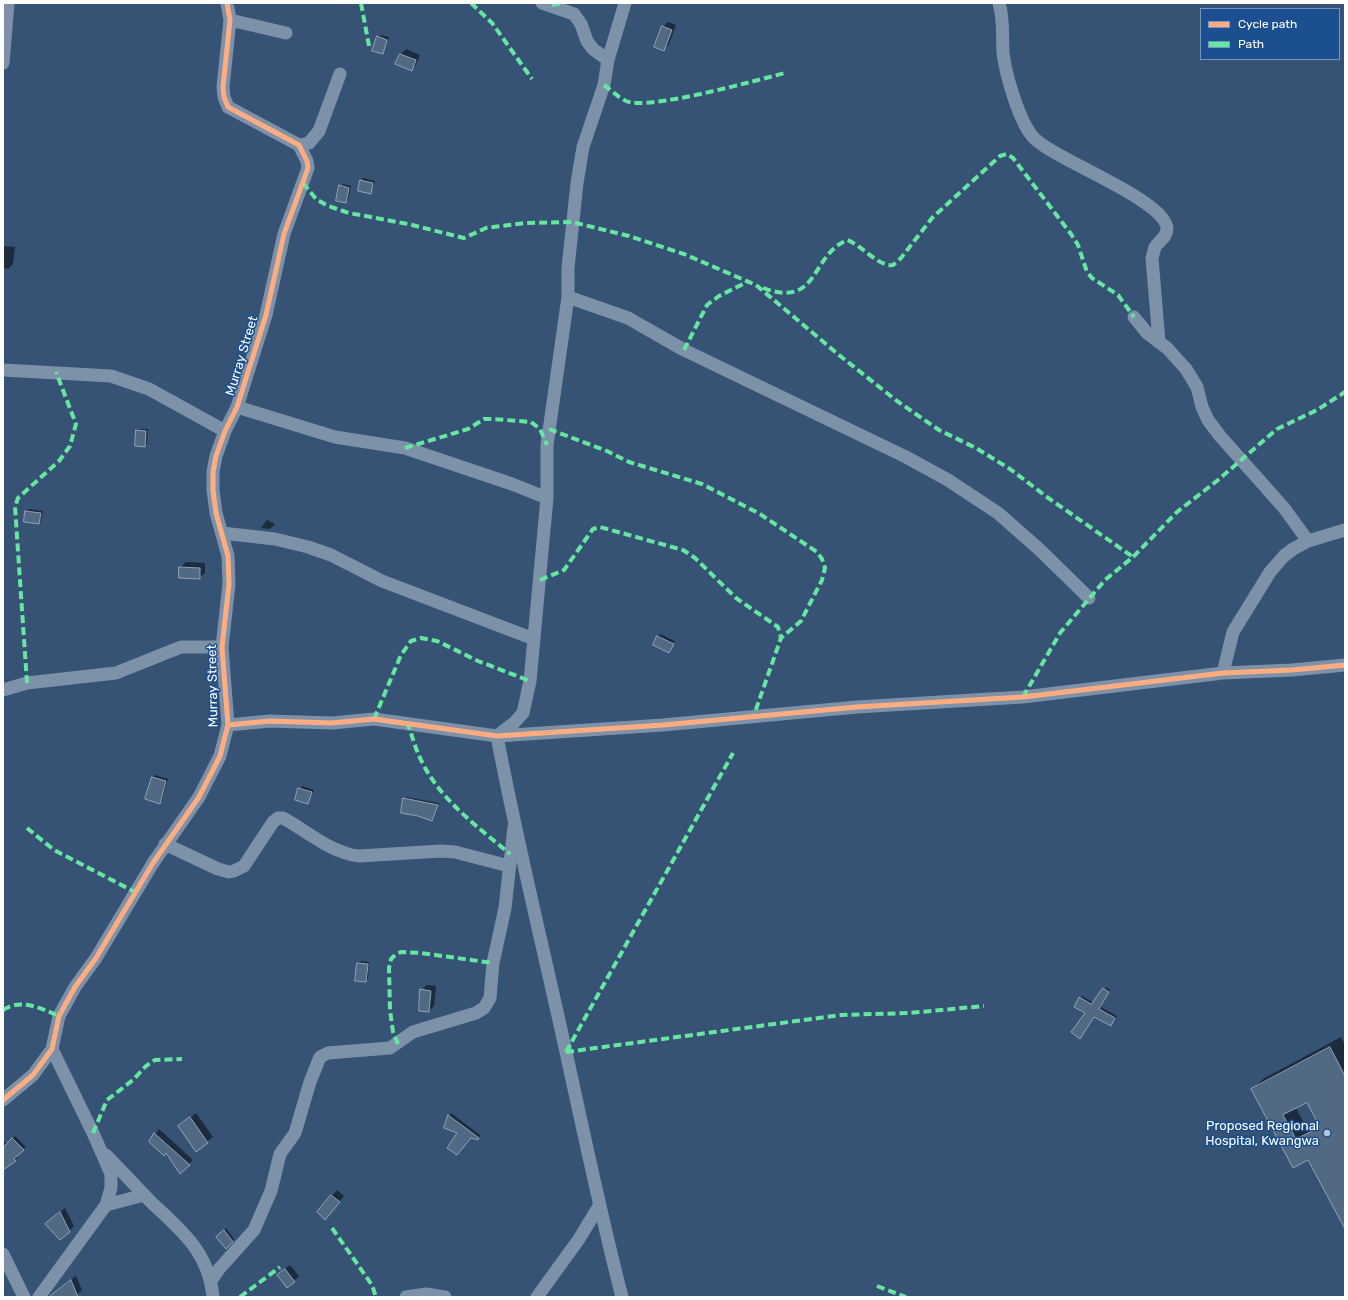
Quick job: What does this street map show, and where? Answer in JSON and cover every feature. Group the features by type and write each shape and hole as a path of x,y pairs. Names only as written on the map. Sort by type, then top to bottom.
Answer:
{"street":[{"path":"3,63 8,3"},
{"path":"227,3 230,20 223,87 224,97 228,107 299,145 309,143 319,131 340,74"},
{"path":"542,3 574,14 581,24 587,41 593,49 608,60"},
{"path":"497,736 514,723 523,713 530,681 547,498 547,445 568,297 569,260 577,183 583,147 604,85 608,60 626,3"},
{"path":"999,3 1003,24 1003,52 1007,77 1026,126 1033,138 1046,147 1127,192 1146,205 1164,222 1167,228 1165,235 1155,247 1152,258 1159,342"},
{"path":"230,20 286,33"},
{"name":"Murray Street","path":"3,1100 33,1075 52,1049 59,1016 165,844 199,797 220,756 228,725 222,647 229,584 228,556 216,513 213,490 213,472 216,456 225,431 238,407 266,315 284,234 307,172 307,161 299,145"},
{"path":"568,297 628,318 684,350 906,457 948,480 998,513 1040,550 1089,598"},
{"path":"1134,317 1147,333 1176,357 1192,378 1208,420 1220,436 1266,486 1308,542"},
{"path":"3,370 95,374 125,380 150,389 225,431"},
{"path":"238,407 335,437 405,448 512,484 547,498"},
{"path":"1223,673 1233,632 1258,588 1284,556 1308,542 1345,530"},
{"path":"222,533 275,539 308,547 331,555 382,581 421,594 534,639"},
{"path":"3,690 27,683 116,673 181,647 222,647"},
{"path":"228,725 270,721 332,723 374,719 497,736 663,724 849,708 1023,697 1223,673 1292,670 1345,665"},
{"path":"497,736 514,827 566,1052 599,1206 622,1297"},
{"path":"165,844 218,869 229,872 234,871 244,866 273,822 278,818 283,818 328,845 349,855 359,856 441,851 455,852 509,866"},
{"path":"211,1281 219,1269 254,1230 270,1191 280,1154 295,1133 310,1082 320,1057 328,1053 390,1048 413,1032 476,1013 484,1008 490,998 493,963 505,908 514,827"},
{"path":"39,1297 106,1205 111,1188 110,1174 100,1149 52,1049"},
{"path":"100,1149 144,1195 189,1238 205,1266 211,1281 213,1297"},
{"path":"106,1205 144,1195"},
{"path":"537,1297 579,1239 599,1206"},
{"path":"3,1254 24,1297"},
{"path":"406,1297 426,1294 445,1297"}],"building":[{"path":"662,26 672,30 664,51 654,47"},
{"path":"377,36 387,40 383,54 372,51"},
{"path":"400,54 416,60 412,71 395,64"},
{"path":"360,180 373,183 371,194 358,191"},
{"path":"339,185 349,188 346,203 336,201"},
{"path":"136,430 146,431 145,447 135,446"},
{"path":"25,511 41,513 39,524 24,522"},
{"path":"179,567 200,568 200,579 179,578"},
{"path":"657,636 674,644 669,653 653,645"},
{"path":"152,777 166,781 160,804 145,799"},
{"path":"298,788 312,792 308,804 295,800"},
{"path":"403,798 438,805 432,821 418,816 401,813"},
{"path":"357,963 368,964 366,982 355,981"},
{"path":"1103,988 1109,992 1099,1009 1115,1018 1111,1026 1094,1017 1080,1039 1071,1032 1085,1013 1074,1007 1079,997 1091,1004"},
{"path":"420,989 431,991 429,1012 419,1011"},
{"name":"Proposed Regional Hospital, Kwangwa","path":"1330,1047 1345,1076 1345,1229 1308,1160 1293,1168 1251,1089","holes":["1307,1103 1320,1127 1296,1139 1283,1115"]},
{"path":"448,1115 479,1138 478,1140 471,1138 457,1155 447,1148 457,1133 444,1128"},
{"path":"190,1117 208,1143 196,1152 178,1126"},
{"path":"154,1133 190,1165 180,1174 166,1153 164,1156 149,1142"},
{"path":"12,1138 24,1150 14,1159 16,1161 3,1170 3,1145 4,1146"},
{"path":"331,1195 340,1202 325,1220 317,1212"},
{"path":"60,1212 70,1232 60,1240 45,1224"},
{"path":"224,1230 233,1242 226,1249 216,1237"},
{"path":"285,1269 295,1282 287,1288 277,1275"},
{"path":"71,1280 78,1297 49,1297 51,1295"}],"marked path":[{"path":"361,3 369,46"},
{"path":"471,3 492,23 532,79"},
{"path":"552,5 563,3"},
{"path":"604,85 626,101 638,103 656,102 728,88 785,73"},
{"path":"763,288 781,293 795,292 812,278 826,257 835,248 847,240 882,263 893,265 901,258 932,218 1000,156 1007,154 1013,158 1071,234 1078,245 1087,272 1092,278 1118,295 1134,317"},
{"path":"303,183 316,199 328,206 349,213 408,224 464,238 486,228 526,223 572,222 629,236 684,254 756,285 839,355 897,401 939,430 976,448 1010,469 1047,497 1133,557"},
{"path":"684,350 707,305 719,296 747,282"},
{"path":"27,683 15,507 18,498 59,461 70,446 76,424 56,372"},
{"path":"1023,697 1060,633 1105,580 1133,557 1177,512 1218,480 1277,429 1317,410 1345,392"},
{"path":"405,448 468,429 484,419 531,422 540,429 547,445"},
{"path":"549,429 607,451 629,462 702,484 760,514 817,552 822,559 825,568 822,580 801,621 781,638"},
{"path":"540,580 564,570 593,529 600,527 683,550 695,558 736,598 778,627 781,638 754,715"},
{"path":"374,719 401,655 411,641 421,638 437,641 478,661 530,681"},
{"path":"407,722 421,760 438,788 460,812 510,854"},
{"path":"566,1052 733,753"},
{"path":"27,828 54,850 135,892"},
{"path":"398,1044 393,1032 390,1010 389,968 391,959 395,955 401,952 421,953 493,963"},
{"path":"3,1010 10,1006 24,1005 38,1007 59,1016"},
{"path":"566,1052 841,1015 909,1013 984,1006"},
{"path":"93,1133 107,1100 133,1080 146,1066 155,1060 182,1059"},
{"path":"332,1228 372,1285 376,1297"},
{"path":"240,1297 280,1267"},
{"path":"877,1286 906,1297"}],"cycle path":[{"path":"3,1100 33,1075 52,1049 59,1016 75,987 96,958 153,863 199,797 220,756 228,725 222,647 229,584 228,556 216,513 213,490 213,472 216,456 225,431 237,407 266,315 284,234 308,168 307,161 299,145 228,107 224,97 223,87 230,20 227,3"},
{"path":"228,725 270,721 332,723 374,719 497,736 663,725 857,707 1023,697 1223,673 1292,670 1345,665"}],"place":[{"name":"Proposed Regional Hospital, Kwangwa","path":"1327,1133"}]}
